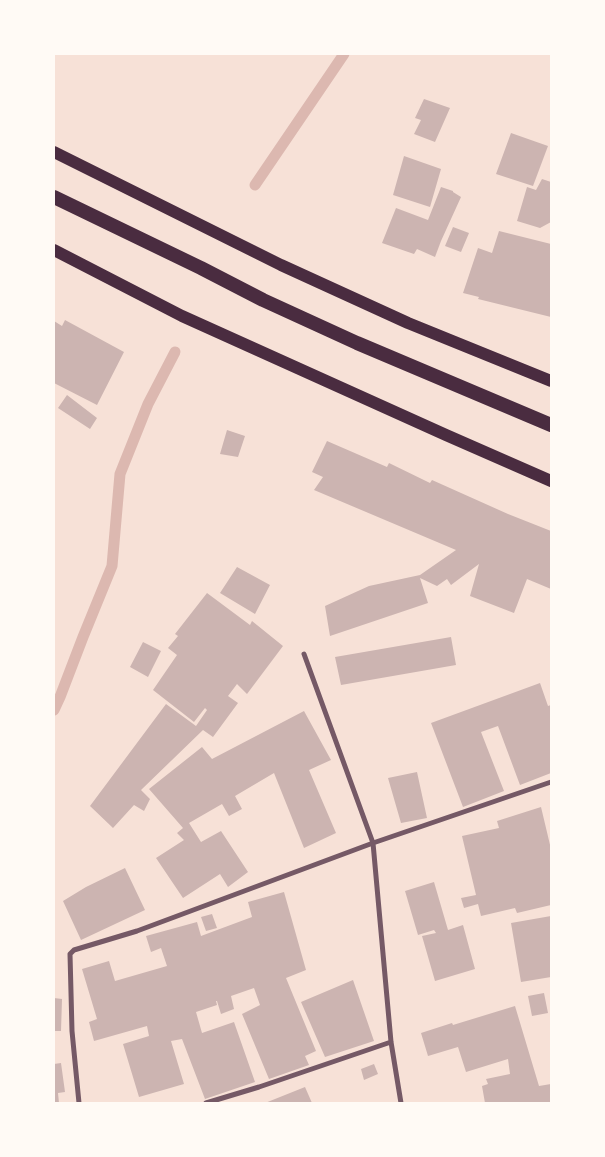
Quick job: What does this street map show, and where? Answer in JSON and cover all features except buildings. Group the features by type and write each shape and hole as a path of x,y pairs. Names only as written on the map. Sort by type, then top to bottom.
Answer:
{"highway":[{"path":"54,197 271,304 357,343 551,425"}],"main road":[{"path":"54,152 298,273 408,323 551,381"},
{"path":"54,250 182,316 551,481"}],"street":[{"path":"304,654 373,843 391,1042 401,1103"},
{"path":"80,1103 72,1022 70,954 74,950 137,931 373,843 551,782"},
{"path":"206,1103 391,1042"}],"waterway":[{"path":"255,185 344,54"},
{"path":"54,710 112,566 120,474 148,404 175,352"}]}
